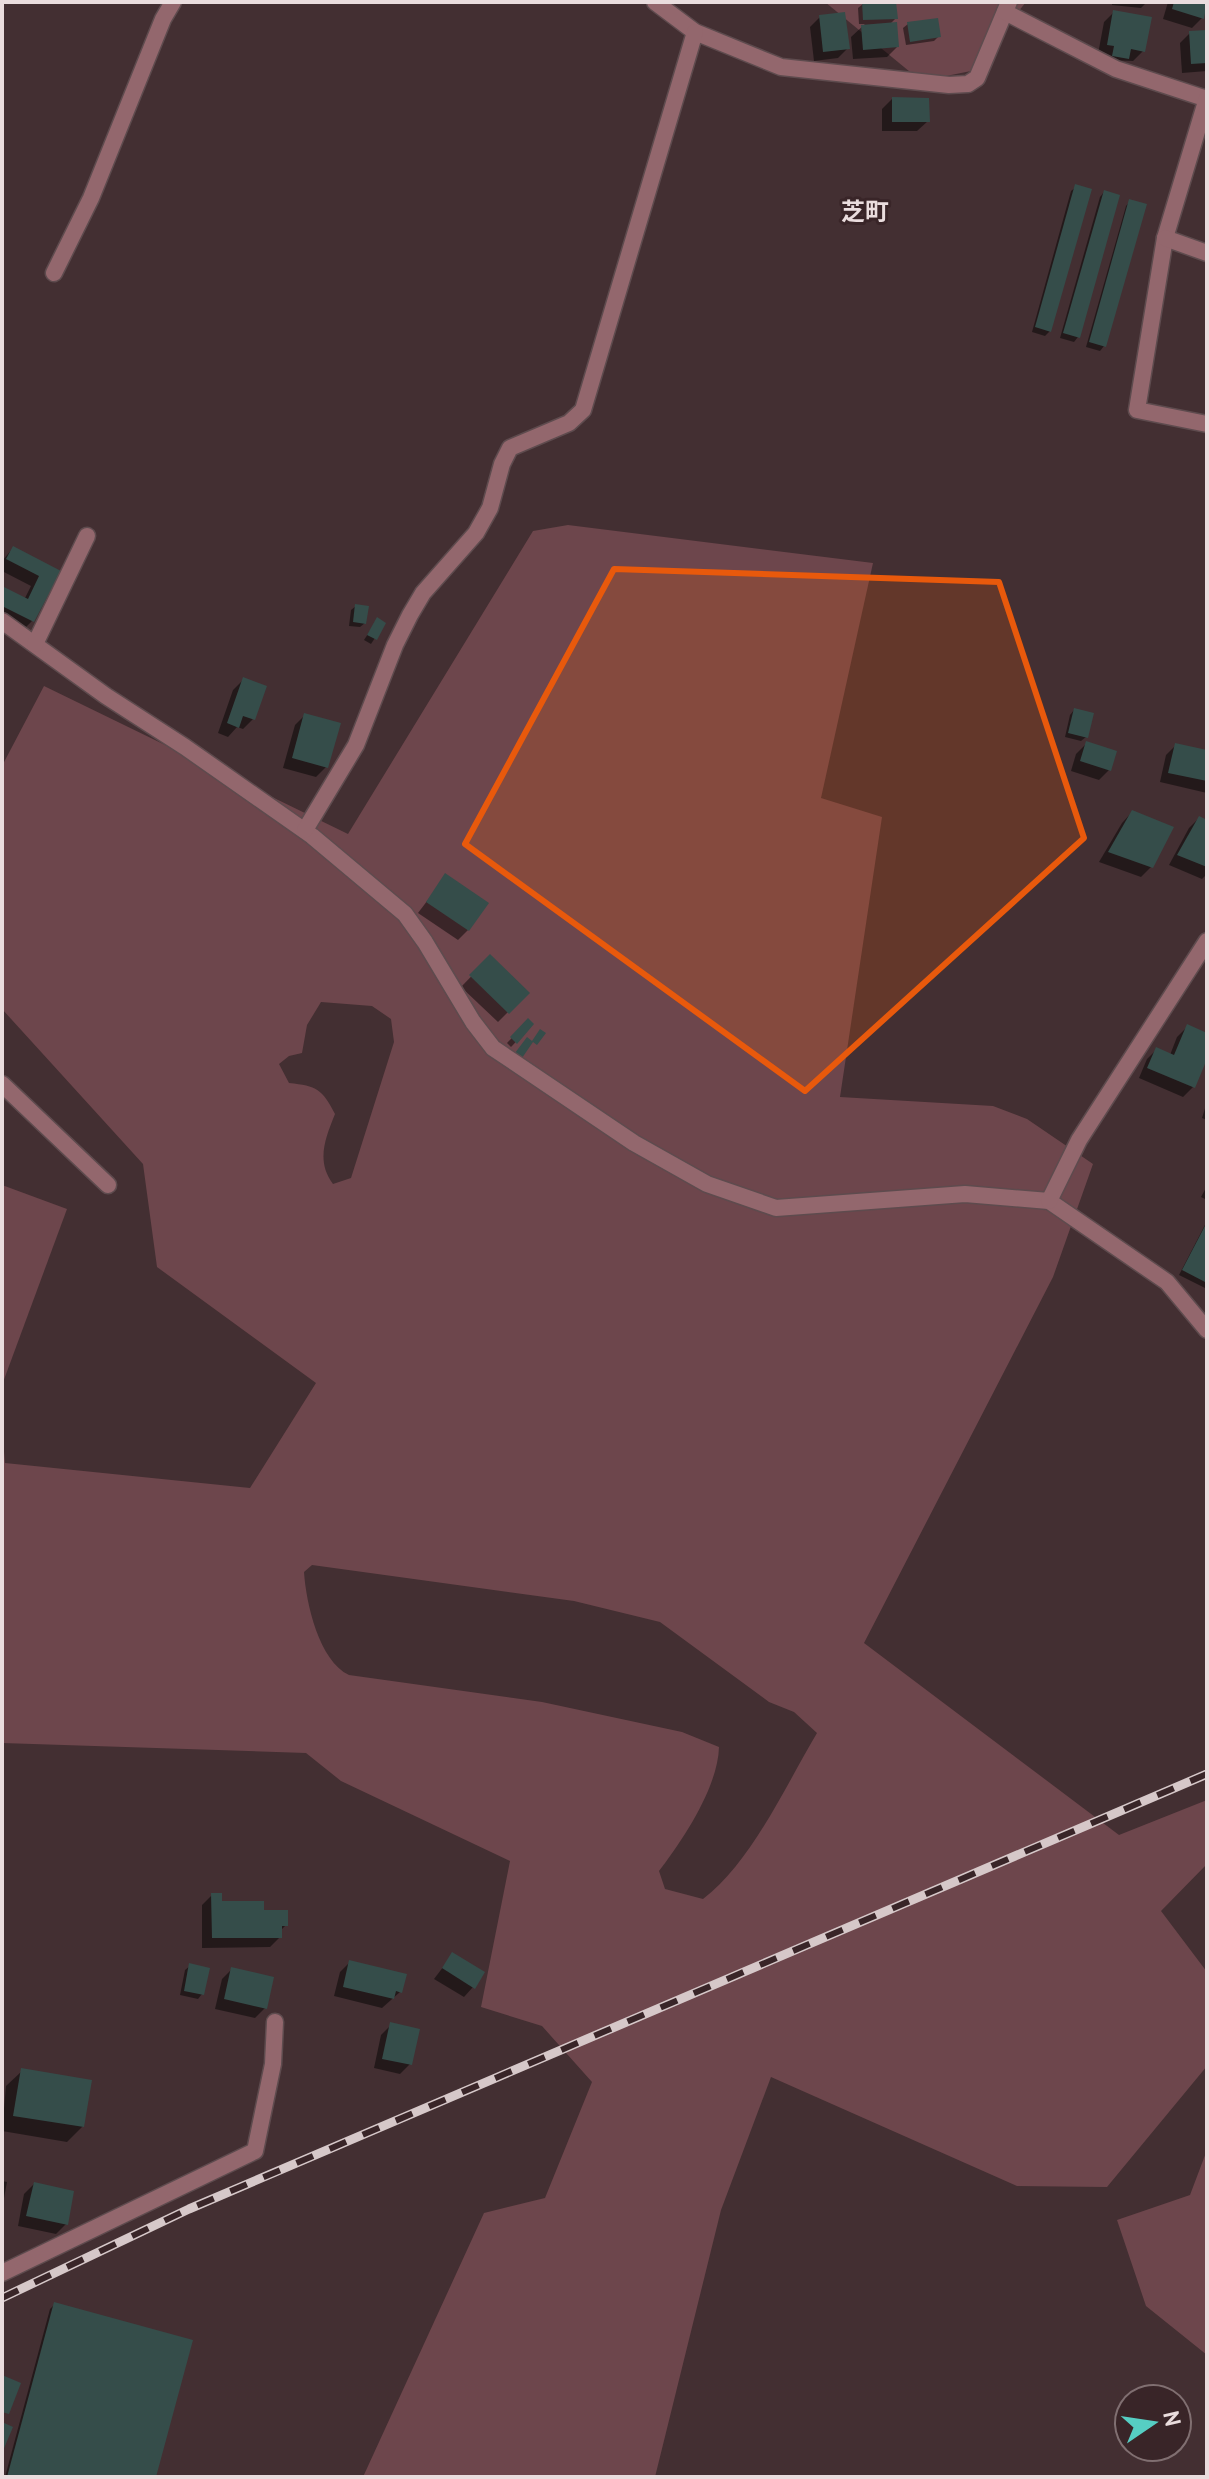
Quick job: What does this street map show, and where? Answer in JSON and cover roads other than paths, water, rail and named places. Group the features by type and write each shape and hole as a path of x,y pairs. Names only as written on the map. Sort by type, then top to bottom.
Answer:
{"street":[{"path":"54,273 91,198 163,19 173,2"},
{"path":"655,2 695,32 781,67 949,85 968,84 977,78 1007,7 1116,69 1206,99 1165,238 1137,410 1207,424"},
{"path":"305,830 356,745 410,615 423,593 476,533 490,508 502,464 510,448 569,423 583,410 695,32"},
{"path":"1165,238 1207,253"},
{"path":"35,644 87,536"},
{"path":"2,621 106,696 305,830 405,914 473,1022 493,1048 634,1143 707,1184 776,1208 965,1194 1049,1201 1167,1282 1207,1330"},
{"path":"1049,1201 1079,1140 1207,941"},
{"path":"2,1084 108,1185"},
{"path":"2,2273 255,2151 273,2064 275,2022"}],"railway":[{"path":"2,2298 189,2209 1207,1774"}],"district":[{"name":"芝町","path":"865,211"}]}
